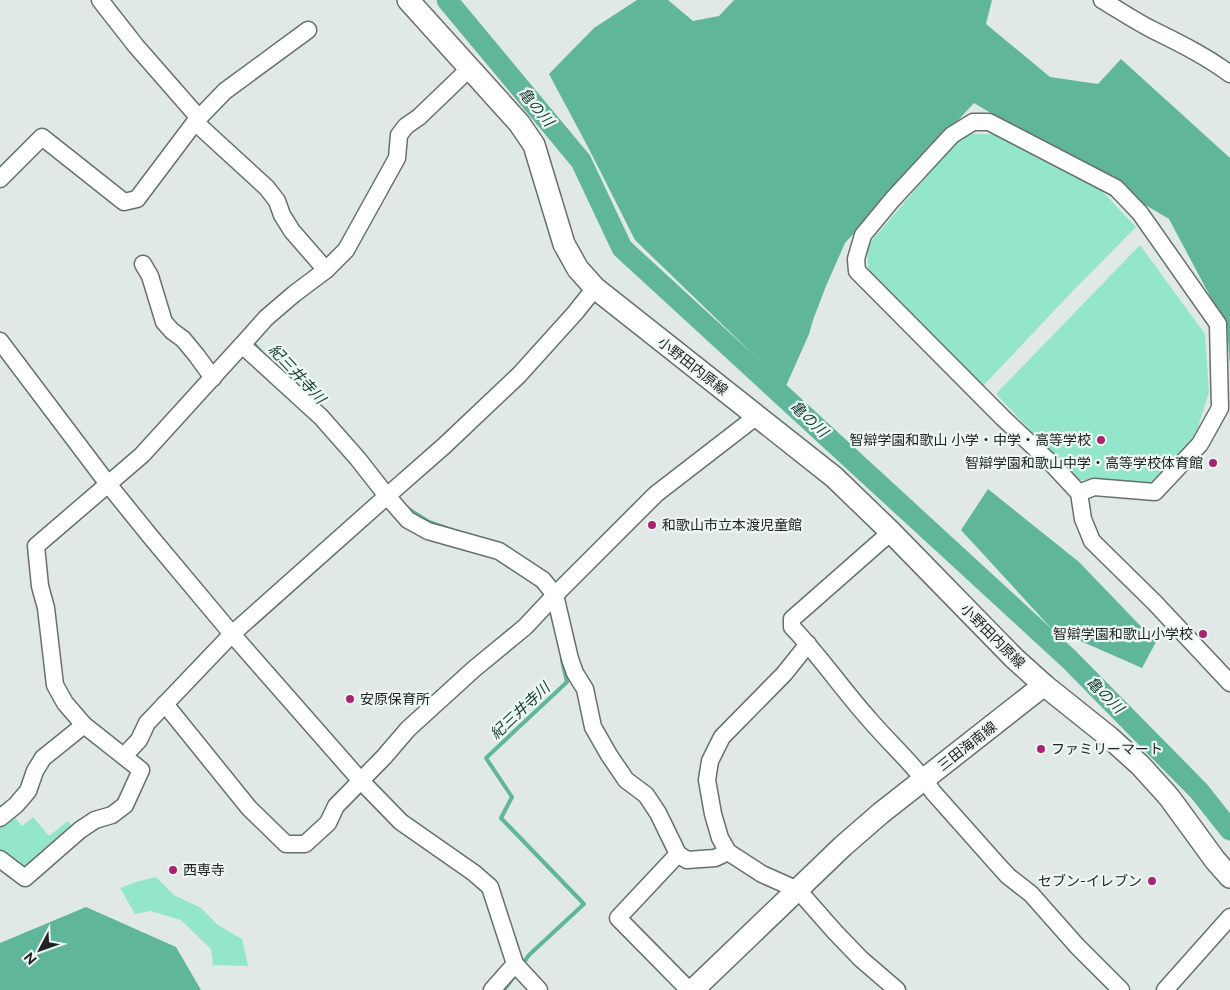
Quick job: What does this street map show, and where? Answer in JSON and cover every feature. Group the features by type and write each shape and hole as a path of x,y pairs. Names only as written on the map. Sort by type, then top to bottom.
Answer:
{"main road":[{"name":"小野田内原線","path":"408,0 519,123 534,145 564,244 578,269 595,288 834,477 892,532 1014,658 1044,685"},
{"name":"三田海南線","path":"693,990 843,846 881,813 1044,685"},
{"path":"1044,685 1109,737 1140,765 1169,797 1215,860 1230,877"}],"street":[{"path":"100,0 197,120 267,188 277,202 282,215 292,231 326,270"},
{"path":"1102,0 1215,63 1230,74"},
{"path":"0,179 42,137 124,202 138,198 197,120 225,91 308,30"},
{"path":"0,859 25,878 80,830 95,820 112,815 125,805 141,770 84,725 65,703 56,685 46,608 40,586 36,546 142,455 266,318 326,270 346,250 397,158 399,134 470,68"},
{"path":"1078,493 1094,487 1155,492 1200,444 1220,408 1218,324 1140,213 1116,188 989,122 973,122 952,135 892,200 863,235 856,259 857,271 1003,418 1052,464 1078,493 1083,519 1092,541 1155,603 1230,683"},
{"path":"143,264 150,276 164,322 183,339 213,378"},
{"path":"124,756 139,740 147,723 232,634 444,446 519,375 595,288"},
{"path":"0,341 108,484 150,536 232,634 361,781 401,822 474,873 490,887 516,964 539,990"},
{"path":"242,345 321,417 408,520 428,531 499,551 543,580 555,595 570,659 575,673 585,689 593,727 626,780 650,801 678,854 687,860 715,858 728,852"},
{"path":"165,704 249,808 286,844 305,844 328,823 336,806 384,758 408,729 474,669 525,627 656,494 757,416"},
{"path":"892,532 792,619 792,627 808,644 868,719 924,779 933,792 997,864 1008,876 1031,894 1077,946 1121,990"},
{"path":"808,644 784,674 722,737 710,761 708,780 720,838 728,852 762,874 798,890 834,932 861,959 897,990"},
{"path":"0,818 16,805 28,791 35,771 43,758 84,725"},
{"path":"678,854 618,918 689,990"},
{"path":"1165,990 1230,917"},
{"path":"492,990 516,964"}],"green space":[{"path":"637,0 668,0 693,21 719,16 734,0 992,0 986,24 1050,77 1098,84 1121,59 1230,158 1230,365 1227,328 1169,219 974,103 845,243 786,386 635,240 549,74 594,28"},
{"path":"964,133 1002,135 1100,189 1136,227 982,387 868,269 867,246"},
{"path":"1140,245 1205,334 1209,392 1196,434 1163,478 1144,484 1077,480 996,394"},
{"path":"988,489 1079,562 1156,642 1142,668 1051,628 961,530"},
{"path":"11,813 22,826 33,817 49,836 68,821 73,828 23,872 0,852 0,823"},
{"path":"156,877 174,895 201,908 218,925 242,939 248,966 213,965 211,949 181,920 150,911 135,914 120,888"},
{"path":"86,907 176,947 201,990 0,990 0,943"}],"waterway":[{"name":"亀の川","path":"447,0 581,161 622,248 1069,659 1199,791 1230,830"},
{"name":"紀三井寺川","path":"254,344 262,353"},
{"name":"紀三井寺川","path":"407,508 429,522 452,530"},
{"name":"紀三井寺川","path":"521,966 529,955 584,904 501,818 512,797 486,758 567,682 562,660"},
{"name":"紀三井寺川","path":"504,990 516,974"}],"place":[{"name":"智辯学園和歌山 小学・中学・高等学校","path":"1101,440"},
{"name":"智辯学園和歌山中学・高等学校体育館","path":"1213,463"},
{"name":"和歌山市立本渡児童館","path":"652,525"},
{"name":"智辯学園和歌山小学校","path":"1203,634"},
{"name":"安原保育所","path":"350,699"},
{"name":"ファミリーマート","path":"1041,749"},
{"name":"西専寺","path":"173,870"},
{"name":"セブン-イレブン","path":"1152,881"}]}
